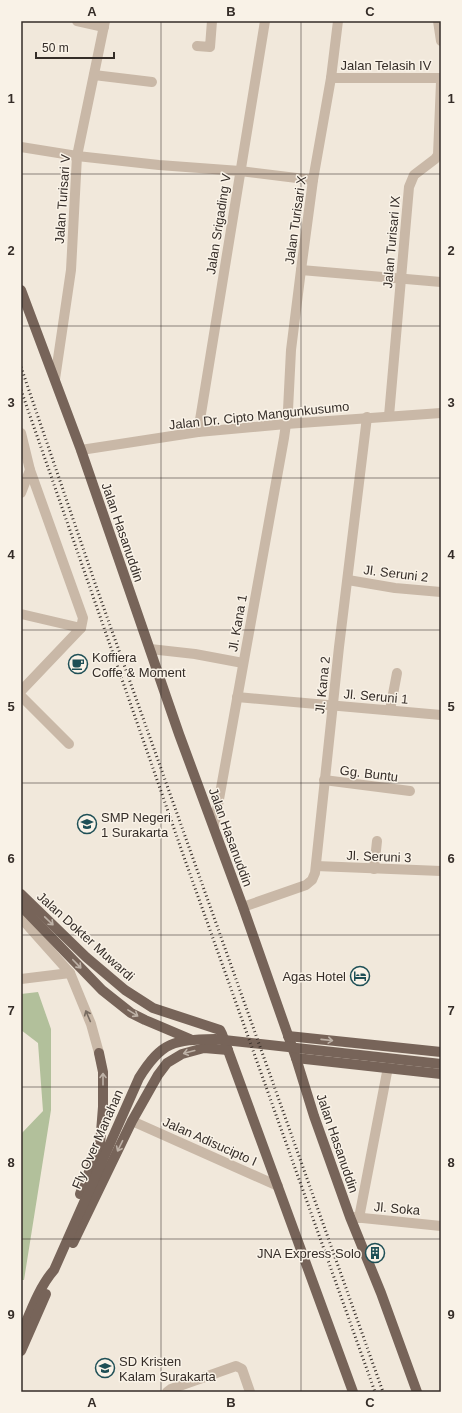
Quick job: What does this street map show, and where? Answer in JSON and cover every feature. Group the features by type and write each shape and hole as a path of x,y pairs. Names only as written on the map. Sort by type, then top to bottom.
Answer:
{"main road":[{"name":"Jalan Hasanuddin","path":"21,290 81,450 180,734 296,1058 314,1116 355,1218 417,1392"},
{"name":"Jalan Dokter Muwardi","path":"21,894 86,957 125,990 153,1008 220,1030 228,1050"},
{"name":"Fly Over Manahan","path":"21,906 102,990 132,1013 190,1039"},
{"path":"288,1036 441,1052"},
{"name":"Fly Over Manahan","path":"52,1274 139,1078 155,1055 166,1046 178,1041 190,1039 215,1039 441,1064"},
{"path":"21,1334 33,1306 52,1274 62,1266 132,1121 158,1075 167,1063 182,1054 204,1048 228,1050 353,1392"},
{"path":"52,1274 49,1269 55,1252 100,1145 103,1107 103,1072 99,1053"},
{"path":"296,1058 441,1074"},
{"path":"21,1351 52,1274"}],"street":[{"path":"77,21 104,24"},
{"path":"197,46 210,47 212,21"},
{"name":"Jalan Srigading V","path":"198,432 265,21"},
{"name":"Jalan Turisari X","path":"286,424 291,350 301,270 313,180 331,78 338,21"},
{"path":"438,21 441,40"},
{"name":"Jalan Turisari V","path":"55,379 71,270 77,156 104,24"},
{"path":"94,75 152,82"},
{"name":"Jalan Telasih IV","path":"331,78 441,78"},
{"name":"Jalan Turisari IX","path":"389,416 409,187 414,175 438,155 441,82"},
{"path":"21,147 77,156 159,165 240,171 313,180"},
{"path":"301,270 441,282"},
{"name":"Jalan Dr. Cipto Mangunkusumo","path":"81,450 198,432 367,417 441,413"},
{"name":"Jl. Kana 2","path":"243,907 306,885 312,880 316,866 324,780 367,417"},
{"name":"Jl. Kana 1","path":"214,826 286,424"},
{"path":"21,433 26,471 83,615 81,628 21,691"},
{"path":"21,493 26,471"},
{"name":"Jl. Seruni 2","path":"348,580 395,588 441,592"},
{"path":"21,614 81,628"},
{"path":"150,649 195,654 243,663"},
{"path":"390,710 396,673"},
{"path":"21,696 69,744"},
{"name":"Jl. Seruni 1","path":"237,697 441,715"},
{"name":"Gg. Buntu","path":"324,780 410,791"},
{"path":"374,869 377,841"},
{"name":"Jl. Seruni 3","path":"316,866 441,871"},
{"path":"21,918 70,973 91,1024 99,1053"},
{"path":"21,979 70,973"},
{"path":"355,1218 388,1067"},
{"name":"Jalan Adisucipto I","path":"132,1121 278,1186"},
{"name":"Jl. Soka","path":"355,1218 441,1226"},
{"path":"167,1392 171,1389 236,1366 242,1369 250,1392"}],"green space":[{"path":"38,992 51,1029 51,1110 24,1280 21,1280 21,1134 43,1111 38,1043 21,1030 21,994"}],"railway":[{"path":"21,367 96,586 383,1392"},
{"path":"21,390 185,860 375,1392"}],"place":[{"name":"Koffiera Coffe & Moment","path":"78,664"},
{"name":"SMP Negeri 1 Surakarta","path":"87,824"},
{"name":"Agas Hotel","path":"360,976"},
{"name":"JNA Express Solo","path":"375,1253"},
{"name":"SD Kristen Kalam Surakarta","path":"105,1368"}]}
